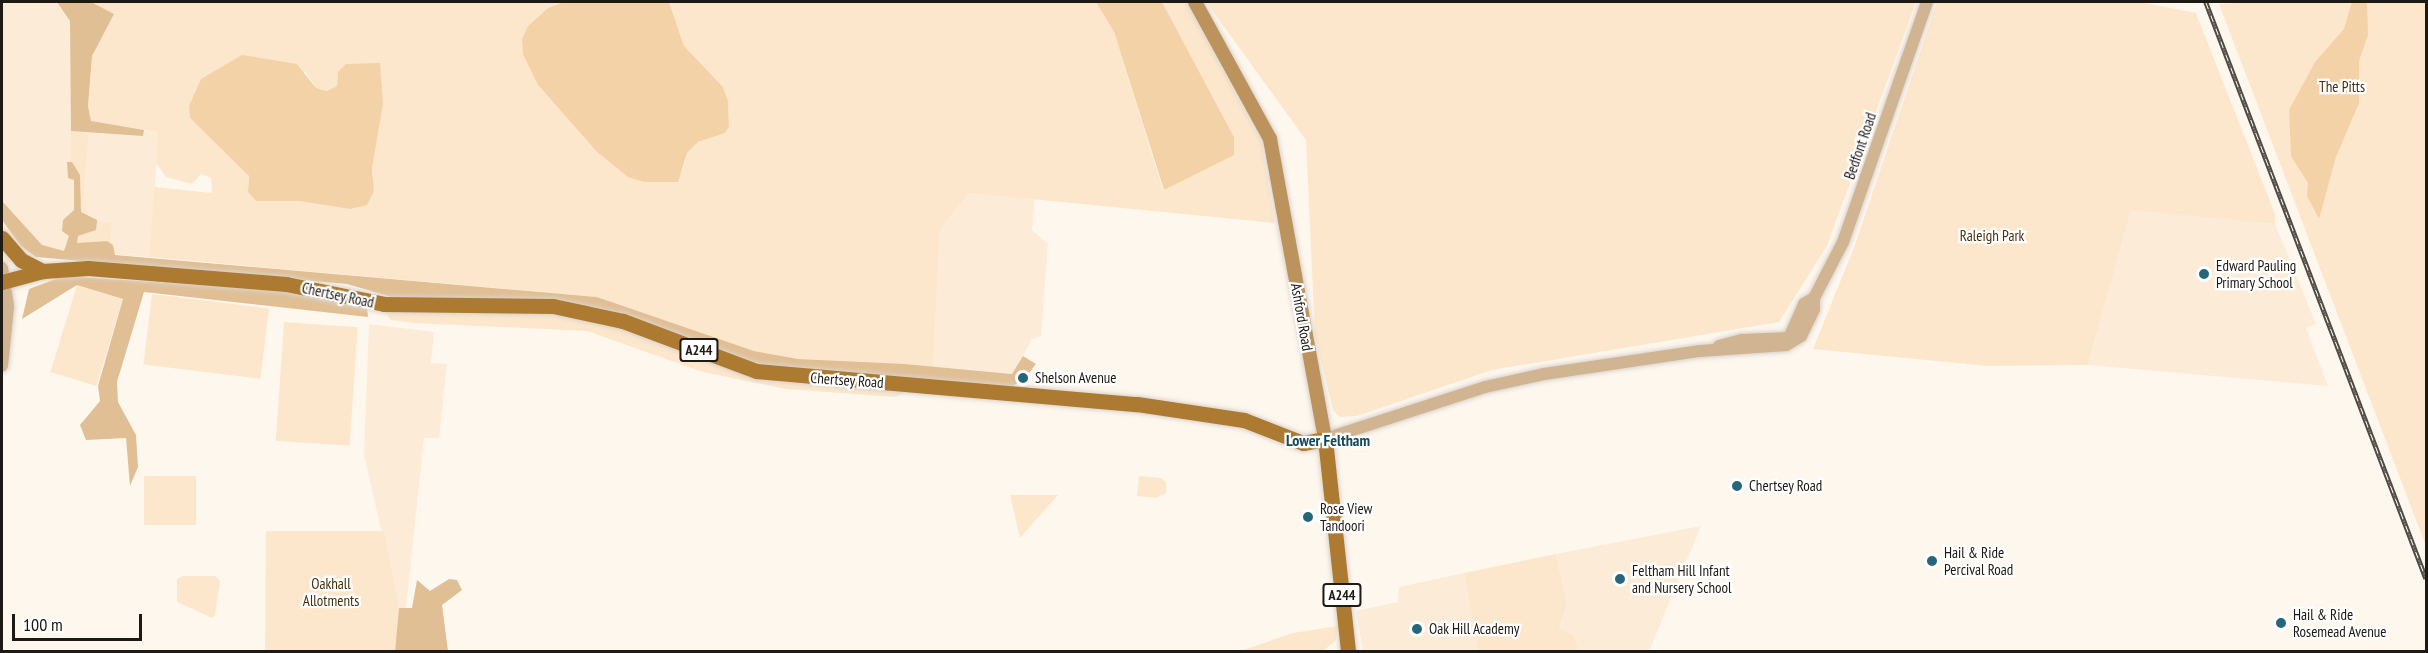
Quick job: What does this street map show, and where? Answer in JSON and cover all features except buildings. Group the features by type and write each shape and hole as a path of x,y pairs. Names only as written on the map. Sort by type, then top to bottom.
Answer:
{"main road":[{"name":"Ashford Road","path":"1195,2 1270,139 1325,439 1348,651"},
{"path":"2,238 21,260 43,271"},
{"name":"Chertsey Road","path":"2,277 88,268 286,284 384,304 553,306 623,321 756,371 1137,404 1244,420 1303,443 1325,439"}],"street":[{"name":"Bedfont Road","path":"1795,337 1804,304 1814,298 1843,242 1927,2"},
{"path":"2,277 7,322 2,366"},
{"name":"Chertsey Road","path":"1325,439 1492,385 1554,372 1700,351 1742,340 1795,337"}],"shaded area":[{"path":"2,2 82,2 73,124 159,132 149,257 64,251 2,264"},
{"path":"57,2 91,2 114,14 92,56 88,106 91,121 144,130 143,136 71,131 70,21"},
{"path":"564,2 669,2 684,46 723,87 728,101 729,127 725,133 698,142 687,153 678,182 644,182 628,177 597,152 538,85 523,54 522,39 528,26 548,8"},
{"path":"1096,2 1162,2 1234,137 1234,155 1164,190 1114,32"},
{"path":"2352,2 2367,2 2368,35 2359,61 2359,103 2336,157 2319,219 2307,196 2308,183 2291,156 2289,110 2315,62 2344,29"},
{"path":"242,55 297,64 316,88 327,91 337,86 338,72 346,64 380,63 383,104 372,168 374,191 367,205 350,209 299,201 256,201 248,192 249,176 190,118 189,106 201,79"},
{"path":"67,162 72,162 80,175 81,212 97,220 96,230 78,236 77,243 107,241 113,245 115,255 597,297 754,351 798,359 904,364 1012,374 1023,356 1036,364 1023,381 1010,387 757,367 617,316 402,300 347,284 36,257 21,246 2,220 2,201 42,245 64,251 69,236 62,231 63,220 74,210 74,180 68,178"},
{"path":"969,193 1035,198 1032,230 1048,244 1041,336 1032,339 1013,374 933,367 940,230"},
{"name":"Edward Pauling Primary School","path":"2131,209 2275,224 2316,324 2306,328 2328,386 2088,365"},
{"path":"64,276 366,296 368,317 144,292 117,382 118,402 136,435 138,467 130,486 126,438 86,440 80,425 100,401 98,386 123,299 77,285 22,319 29,289"},
{"path":"369,324 434,332 431,363 447,364 439,438 424,438 406,608 399,608 364,455"},
{"name":"Feltham Hill Infant and Nursery School","path":"1701,526 1649,651 1579,651 1574,635 1559,629 1567,604 1556,554"},
{"name":"Oak Hill Academy","path":"1464,573 1478,651 1363,651 1356,611 1398,602 1399,587"},
{"path":"449,579 457,580 462,590 442,605 448,651 395,651 399,608 412,608 417,580 430,591"}],"green space":[{"path":"91,2 564,2 548,8 528,26 538,85 597,152 628,177 683,169 687,153 698,142 725,133 729,127 728,101 723,87 684,46 669,2 1096,2 1114,32 1163,190 1234,154 1234,137 1162,2 1186,2 1261,141 1275,223 969,193 940,230 933,367 798,359 754,351 597,297 149,257 154,187 212,193 211,178 201,174 192,184 166,177 156,163 158,132 91,122 88,106 92,56 98,43","holes":["305,71 316,88 327,91 337,86 338,72 383,104 376,123 372,168 374,178 350,209 299,201 256,201 248,192 249,176 224,150"]},
{"path":"1206,2 1916,2 1827,246 1779,322 1492,370 1357,416 1340,417 1333,410 1315,335 1306,140"},
{"name":"Raleigh Park","path":"1937,2 2140,2 2196,13 2275,214 2275,224 2131,210 2088,365 1988,366 1813,349 1855,245"},
{"name":"The Pitts","path":"2426,2 2426,546 2219,4"},
{"path":"71,131 89,133 82,206 89,213 81,212 80,175 71,162"},
{"path":"97,221 112,224 110,243 77,243 78,236 96,230"},
{"path":"77,285 123,299 96,386 50,372"},
{"path":"152,294 269,308 260,379 143,364"},
{"path":"519,305 905,383 904,393 895,397 786,389 703,372 587,331 413,323 391,320 383,309"},
{"path":"284,322 358,327 350,446 276,441"},
{"path":"144,476 196,476 196,525 144,525"},
{"path":"1139,476 1161,478 1166,482 1166,493 1156,498 1137,496"},
{"path":"1010,495 1058,495 1020,538"},
{"name":"Oakhall Allotments","path":"266,531 384,531 399,608 395,651 265,652"},
{"path":"1556,554 1567,604 1559,629 1574,635 1579,651 1478,651 1464,573"},
{"path":"183,576 215,576 220,581 215,615 212,618 177,602 177,579"},
{"path":"1338,626 1336,640 1323,651 1240,651 1293,633"}],"railway":[{"path":"2206,2 2426,578"}],"place":[{"name":"Edward Pauling Primary School","path":"2204,274"},
{"name":"Shelson Avenue","path":"1023,378"},
{"name":"Chertsey Road","path":"1737,486"},
{"name":"Rose View Tandoori","path":"1308,517"},
{"name":"Hail & Ride Percival Road","path":"1932,561"},
{"name":"Feltham Hill Infant and Nursery School","path":"1620,579"},
{"name":"Hail & Ride Rosemead Avenue","path":"2281,623"},
{"name":"Oak Hill Academy","path":"1417,629"}],"district":[{"name":"Lower Feltham","path":"1328,440"}]}
